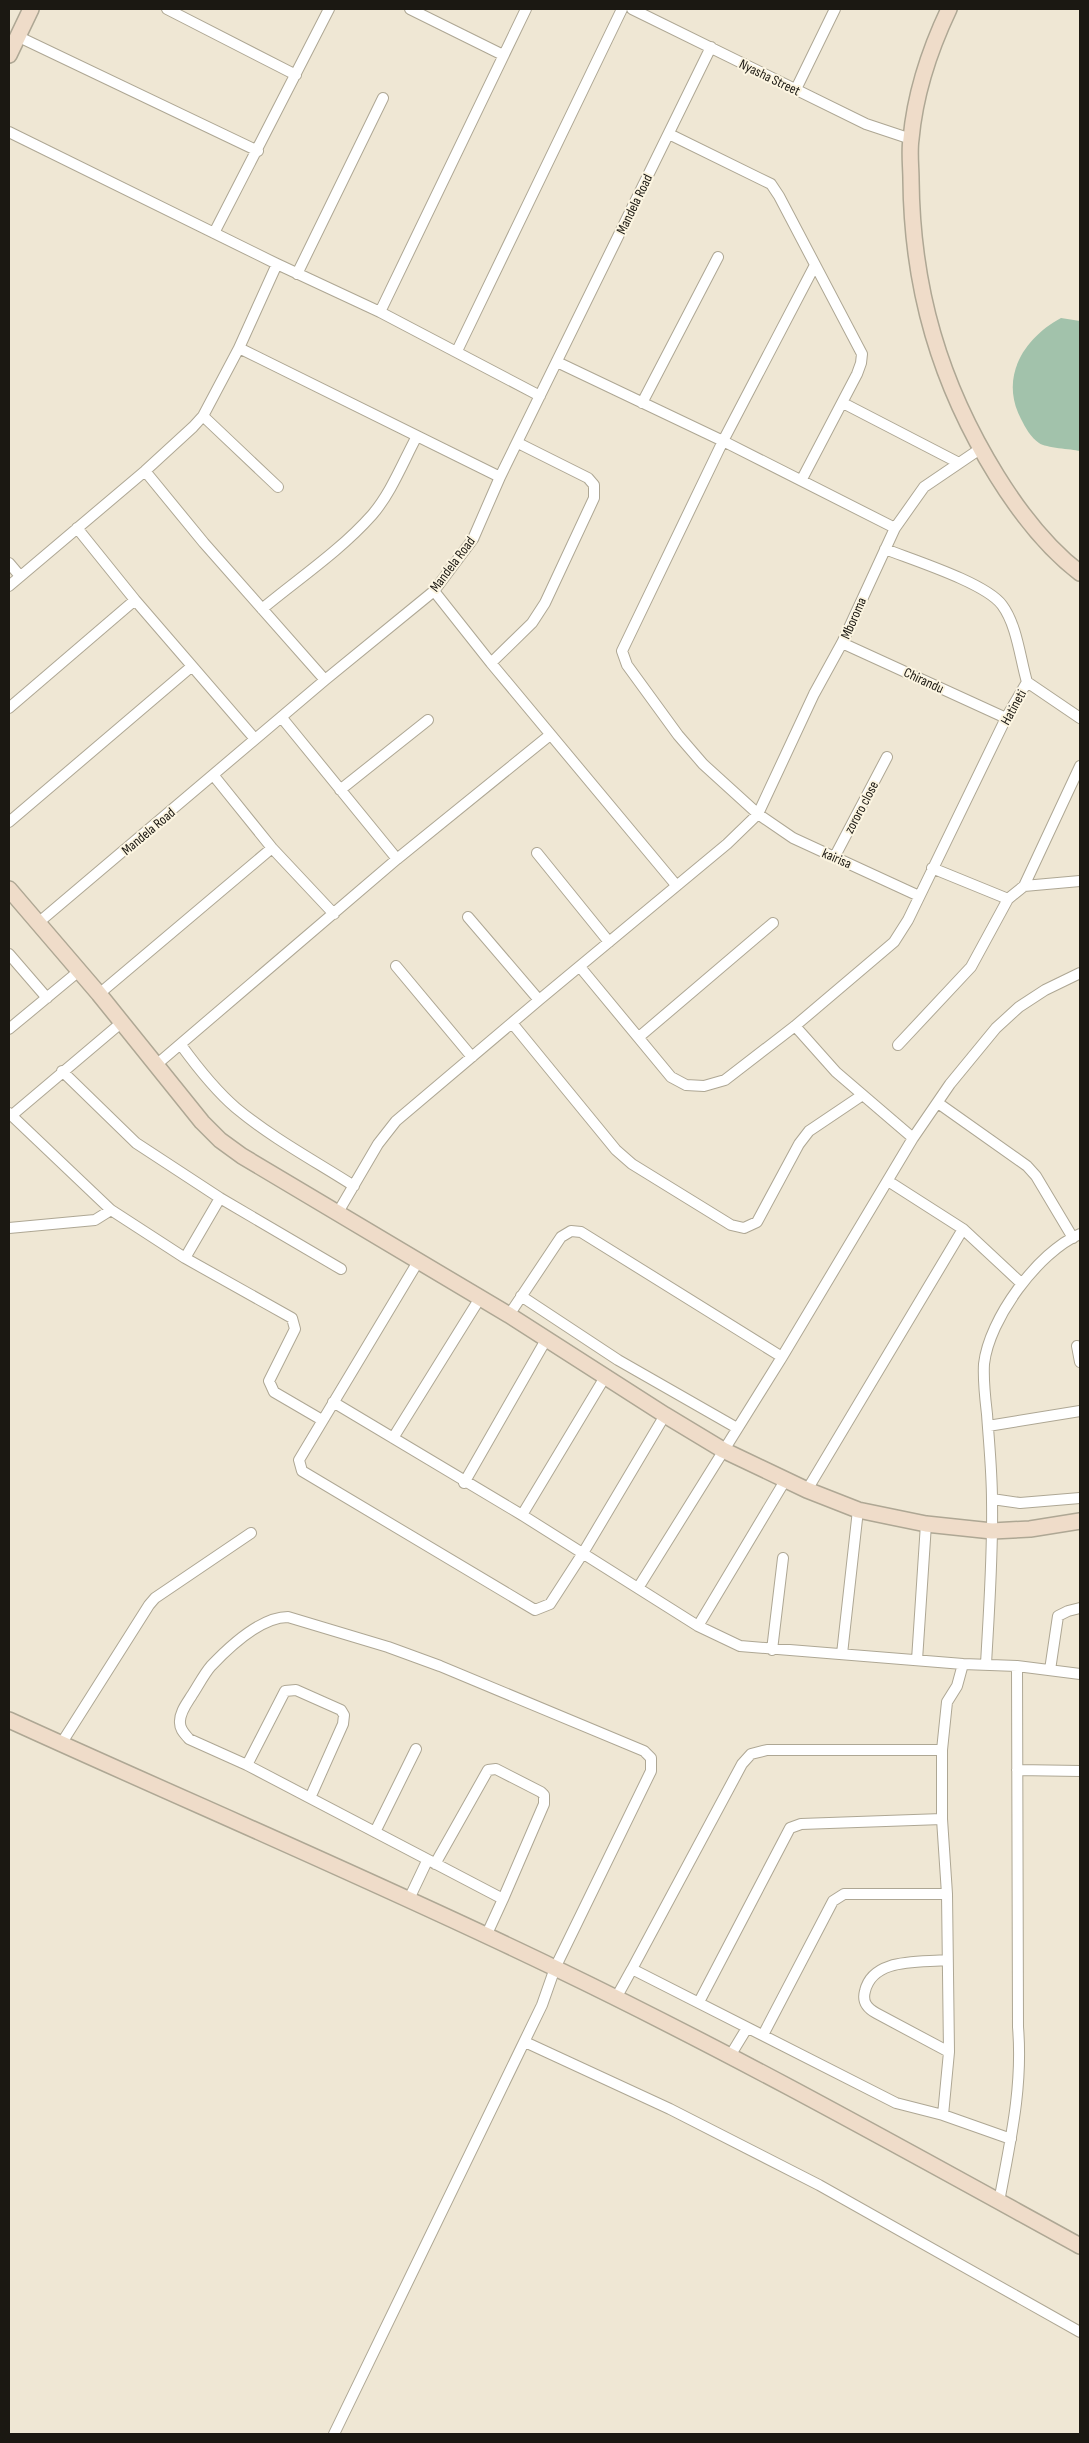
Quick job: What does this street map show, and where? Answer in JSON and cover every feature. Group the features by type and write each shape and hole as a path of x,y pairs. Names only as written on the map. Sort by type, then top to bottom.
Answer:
{"street":[{"path":"9,55 31,9"},
{"path":"167,9 296,75"},
{"path":"214,233 258,151 329,9"},
{"path":"410,9 503,55"},
{"path":"380,312 526,9"},
{"path":"457,351 622,9"},
{"name":"Nyasha Street","path":"632,9 866,124 911,139"},
{"path":"796,89 835,9"},
{"path":"949,9 938,31 924,73 911,139 911,208 918,277 938,357 956,403 980,449 1015,504 1035,530 1062,560 1080,573"},
{"path":"17,36 258,151"},
{"name":"Mandela Road","path":"38,923 214,776 325,680 434,591 473,539 500,477 711,48"},
{"path":"297,274 383,98"},
{"path":"9,132 297,274 380,312 540,396"},
{"path":"669,134 771,184 862,354 859,368 843,403 802,480"},
{"path":"642,402 718,257"},
{"path":"9,586 145,472 183,438 203,416 239,348 277,264"},
{"path":"723,441 814,265"},
{"path":"239,348 500,477"},
{"path":"557,362 723,441 895,528"},
{"path":"843,403 959,463"},
{"path":"203,416 278,487"},
{"path":"262,609 351,535 372,514 384,497 417,436"},
{"name":"kairisa","path":"723,441 622,651 627,665 678,736 703,764 758,814 793,838 919,896"},
{"path":"491,664 532,623 545,603 594,498 594,485 588,478 518,443"},
{"name":"Mboroma","path":"337,1214 387,1131 539,1000 728,844 758,814 814,694 842,643 895,528 924,487 980,449"},
{"path":"145,472 325,680"},
{"path":"77,528 191,667 255,739"},
{"name":"Hatineti","path":"580,967 671,1078 686,1085 704,1086 724,1080 795,1026 894,942 919,896 1006,718 1027,682 1011,624 1002,605 988,591 885,549"},
{"path":"9,563 20,576"},
{"path":"434,591 491,664 676,885"},
{"path":"9,708 135,600"},
{"name":"Chirandu","path":"842,643 1006,718"},
{"path":"9,822 191,667"},
{"path":"1027,682 1080,718"},
{"path":"282,718 397,859"},
{"path":"340,790 428,720"},
{"path":"156,1065 397,859 550,735"},
{"name":"zororo close","path":"834,856 887,757"},
{"path":"898,1045 971,968 1008,898 1024,886 1080,766"},
{"path":"214,776 272,848 334,914"},
{"path":"99,994 272,848"},
{"path":"537,853 609,942"},
{"path":"932,868 1008,898"},
{"path":"1024,886 1080,881"},
{"path":"9,889 220,1140 337,1214 418,1260 547,1338 604,1377 723,1450 807,1490 858,1510 926,1524 992,1531 1030,1529 1080,1521"},
{"path":"468,917 539,1000"},
{"path":"639,1037 774,923"},
{"path":"9,954 46,998"},
{"path":"396,966 472,1057"},
{"path":"9,1028 79,971"},
{"path":"638,1588 782,1357 913,1138 938,1103 975,1053 1014,1012 1045,990 1080,972"},
{"path":"121,1023 10,1114 111,1210 185,1258 292,1318 295,1329 269,1381 270,1385 274,1392 322,1420"},
{"path":"512,1023 616,1150 632,1164 731,1225 744,1228 757,1222 799,1144 809,1131 861,1096"},
{"path":"795,1026 836,1072 861,1096 913,1138"},
{"path":"181,1045 213,1084 236,1107 263,1129 354,1186"},
{"path":"62,1071 136,1143 220,1198 341,1269"},
{"path":"938,1103 1027,1166 1036,1176 1076,1236 1050,1255 1021,1283 992,1334 987,1350 984,1378 992,1499 992,1531 986,1664"},
{"path":"888,1181 963,1229 1021,1283"},
{"path":"185,1258 220,1198"},
{"path":"9,1228 95,1220 111,1210"},
{"path":"807,1490 963,1229"},
{"path":"509,1315 561,1237 571,1231 581,1232 782,1357"},
{"path":"418,1260 299,1460 302,1471 535,1610 550,1604 583,1553 665,1415"},
{"path":"521,1296 618,1360 737,1428"},
{"path":"393,1438 480,1298"},
{"path":"464,1483 547,1338"},
{"path":"1076,1346 1080,1362"},
{"path":"522,1516 604,1377"},
{"path":"333,1402 464,1483 583,1553 698,1626 740,1646 963,1664 1017,1666 1080,1674"},
{"path":"988,1426 1080,1411"},
{"path":"698,1626 786,1479"},
{"path":"992,1499 1020,1503 1080,1498"},
{"path":"842,1654 858,1510"},
{"path":"917,1660 926,1524"},
{"path":"61,1744 155,1598 251,1533"},
{"path":"772,1650 783,1558"},
{"path":"1050,1670 1058,1616 1080,1608"},
{"path":"334,2434 525,2042 542,2005 555,1968 651,1771 651,1758 644,1751 495,1688 414,1657 297,1620 282,1617 256,1629 210,1667 181,1712 179,1722 183,1732 189,1739 247,1765 503,1899"},
{"path":"944,2115 949,2052 947,1894 942,1819 942,1750 947,1702 956,1686 963,1664"},
{"path":"999,2202 1011,2139 1021,2062 1018,2027 1017,1666"},
{"path":"247,1765 285,1692 296,1690 341,1710 344,1715 343,1724 310,1798"},
{"path":"9,1720 409,1899 555,1968 730,2056 1080,2246"},
{"path":"375,1832 416,1749"},
{"path":"616,1998 742,1764 751,1754 767,1750 942,1750"},
{"path":"409,1899 488,1770 496,1769 541,1792 544,1796 544,1804 486,1936"},
{"path":"1017,1770 1080,1771"},
{"path":"699,2002 790,1828 801,1824 942,1819"},
{"path":"763,2035 833,1901 838,1896 844,1894 947,1894"},
{"path":"947,1960 894,1965 882,1968 866,1985 864,2002 868,2008 876,2013 949,2052"},
{"path":"632,1969 896,2103 944,2115 1011,2139"},
{"path":"730,2056 747,2028"},
{"path":"525,2042 670,2109 818,2185 1080,2332"}],"green space":[{"path":"1061,318 1080,321 1080,451 1039,443 1026,429 1015,403 1014,374 1019,360 1036,336"}]}
